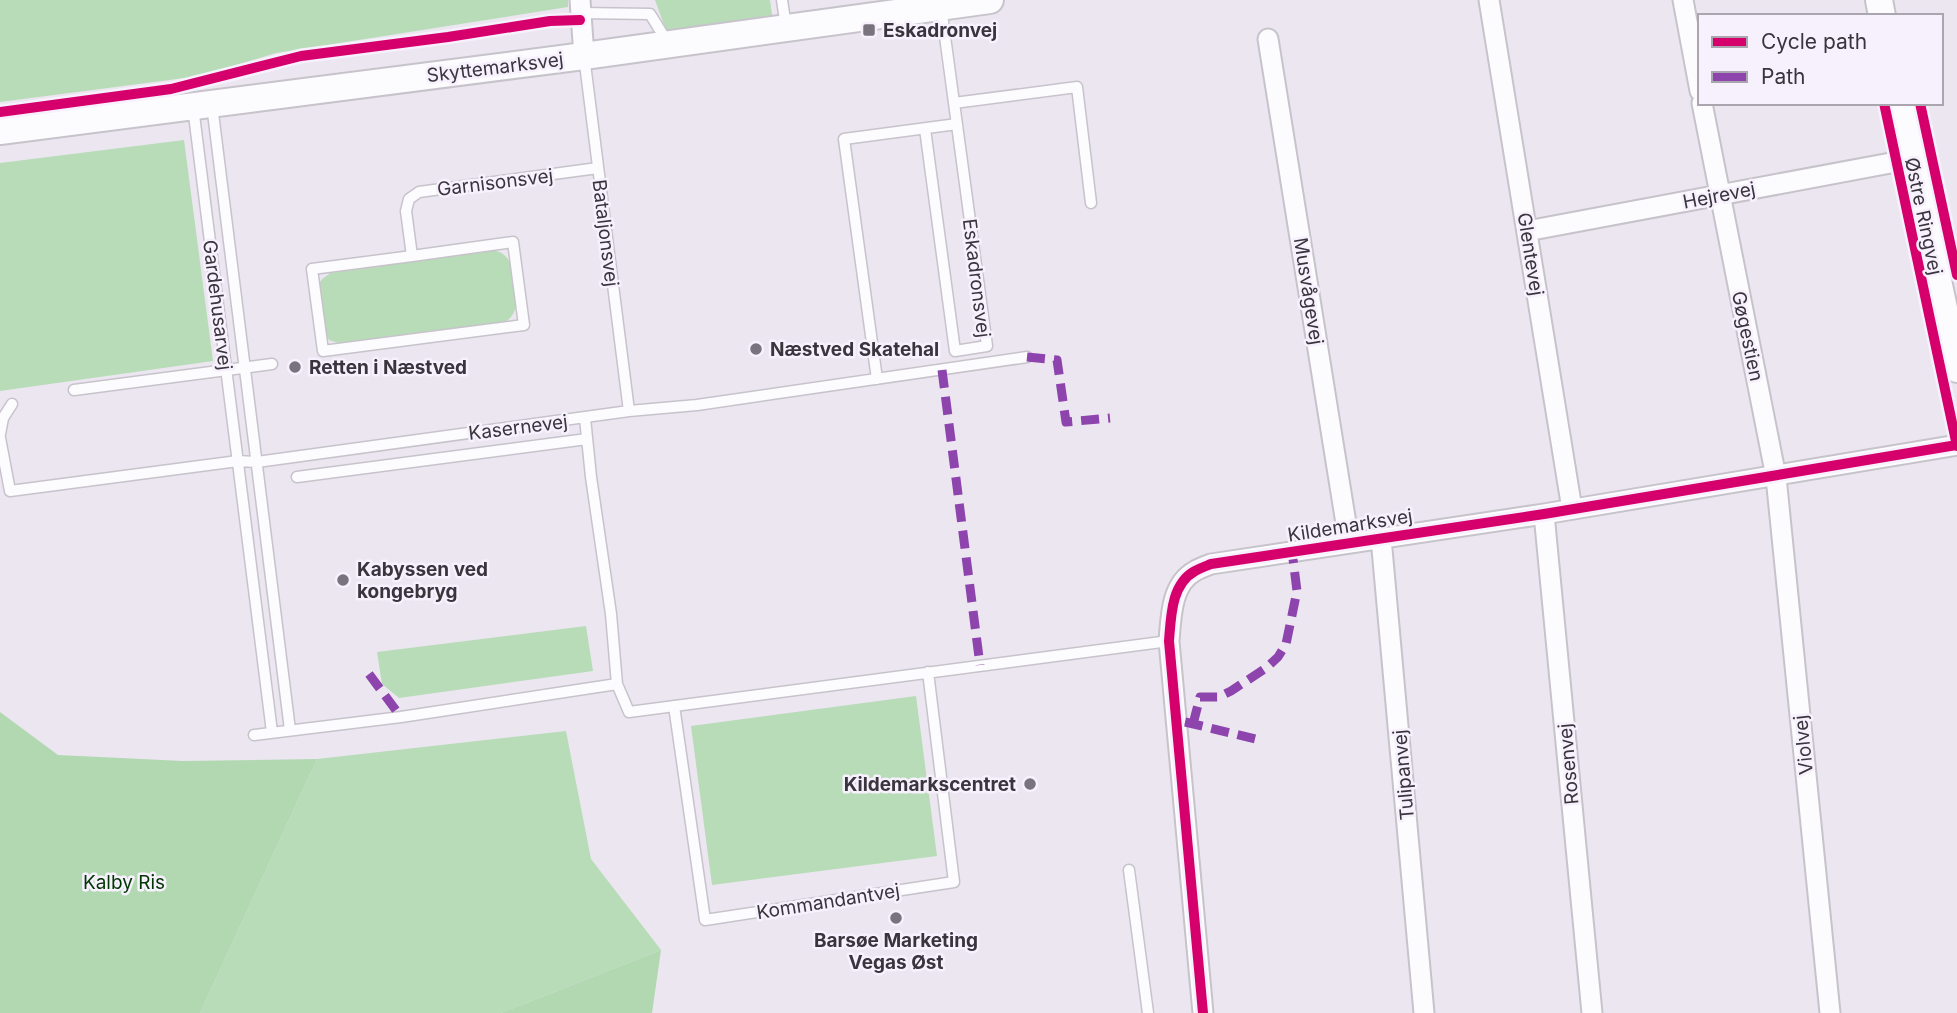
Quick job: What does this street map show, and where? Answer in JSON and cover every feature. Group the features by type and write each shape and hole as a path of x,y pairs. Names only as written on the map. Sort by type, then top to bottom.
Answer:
{"street":[{"name":"Skyttemarksvej","path":"0,131 990,0"},
{"name":"Glentevej","path":"1489,0 1572,509"},
{"path":"1683,0 1698,80"},
{"path":"580,7 584,55"},
{"name":"Musvågevej","path":"1268,39 1349,542"},
{"name":"Gøgestien","path":"1702,105 1776,477"},
{"name":"Østre Ringvej","path":"1900,105 1957,369"},
{"name":"Hejrevej","path":"1527,231 1912,159"},
{"name":"Kildemarksvej","path":"1203,1013 1169,641 1173,602 1182,584 1193,571 1211,565 1349,542 1776,477 1957,445"},
{"name":"Violvej","path":"1776,477 1829,1013"},
{"name":"Rosenvej","path":"1544,514 1592,1013"},
{"name":"Tulipanvej","path":"1381,538 1424,1013"}],"lane":[{"path":"782,0 786,28"},
{"name":"Eskadronsvej","path":"925,129 955,351 987,346 941,6"},
{"path":"580,7 650,14 668,44"},
{"name":"Bataljonsvej","path":"584,55 629,411"},
{"path":"954,103 1077,88 1091,203"},
{"name":"Gardehusarvej","path":"203,105 245,367 290,730"},
{"name":"Gardehusarvej","path":"203,105 226,369 272,733"},
{"path":"877,379 844,139 957,124"},
{"name":"Garnisonsvej","path":"412,256 406,211 409,199 419,192 598,168"},
{"path":"513,243 524,325 323,351 312,269 412,256 513,243"},
{"name":"Kasernevej","path":"0,436 10,491 238,461 257,462 629,411 697,405 1027,358"},
{"path":"74,390 272,364"},
{"path":"0,436 3,418 12,404"},
{"path":"585,418 611,614 617,684 629,712 1169,641"},
{"path":"297,478 586,439"},
{"path":"243,503 261,500"},
{"name":"Kommandantvej","path":"674,706 705,920 954,882 928,672"},
{"path":"254,735 401,717 617,684"},
{"path":"1129,870 1147,1013"}],"green space":[{"path":"0,0 568,0 568,7 276,53 200,76 0,102"},
{"path":"655,0 770,0 773,21 668,36"},
{"path":"184,140 213,361 0,391 0,163"},
{"path":"491,250 503,254 510,262 516,307 505,323 341,344 329,340 318,290 321,281 330,273"},
{"path":"586,626 593,671 399,698 382,684 377,652"},
{"path":"916,696 937,856 712,885 691,726"},
{"name":"Kalby Ris","path":"0,712 58,755 183,761 317,759 200,1013 0,1013"},
{"path":"566,731 591,859 661,950 501,1013 200,1013 317,759"},
{"path":"661,950 652,1013 501,1013"}],"marked path":[{"path":"1027,357 1057,360 1066,422 1110,418"},
{"path":"942,370 980,665"},
{"path":"1193,724 1200,697 1219,697 1231,691 1266,668 1278,657 1286,644 1297,591 1292,551"},
{"path":"369,674 401,717"},
{"path":"1185,722 1260,740"}],"cycle path":[{"path":"0,112 171,89 301,56 550,21 580,20"},
{"path":"1884,105 1957,446"},
{"path":"1920,105 1957,275"},
{"path":"1203,1013 1169,641 1174,602 1187,577 1211,564 1544,514 1957,445"}],"place":[{"name":"Eskadronvej","path":"869,30"},
{"name":"Næstved Skatehal","path":"756,349"},
{"name":"Retten i Næstved","path":"295,367"},
{"name":"Kabyssen ved kongebryg","path":"343,580"},
{"name":"Kildemarkscentret","path":"1030,784"},
{"name":"Barsøe Marketing Vegas Øst","path":"896,918"}]}
